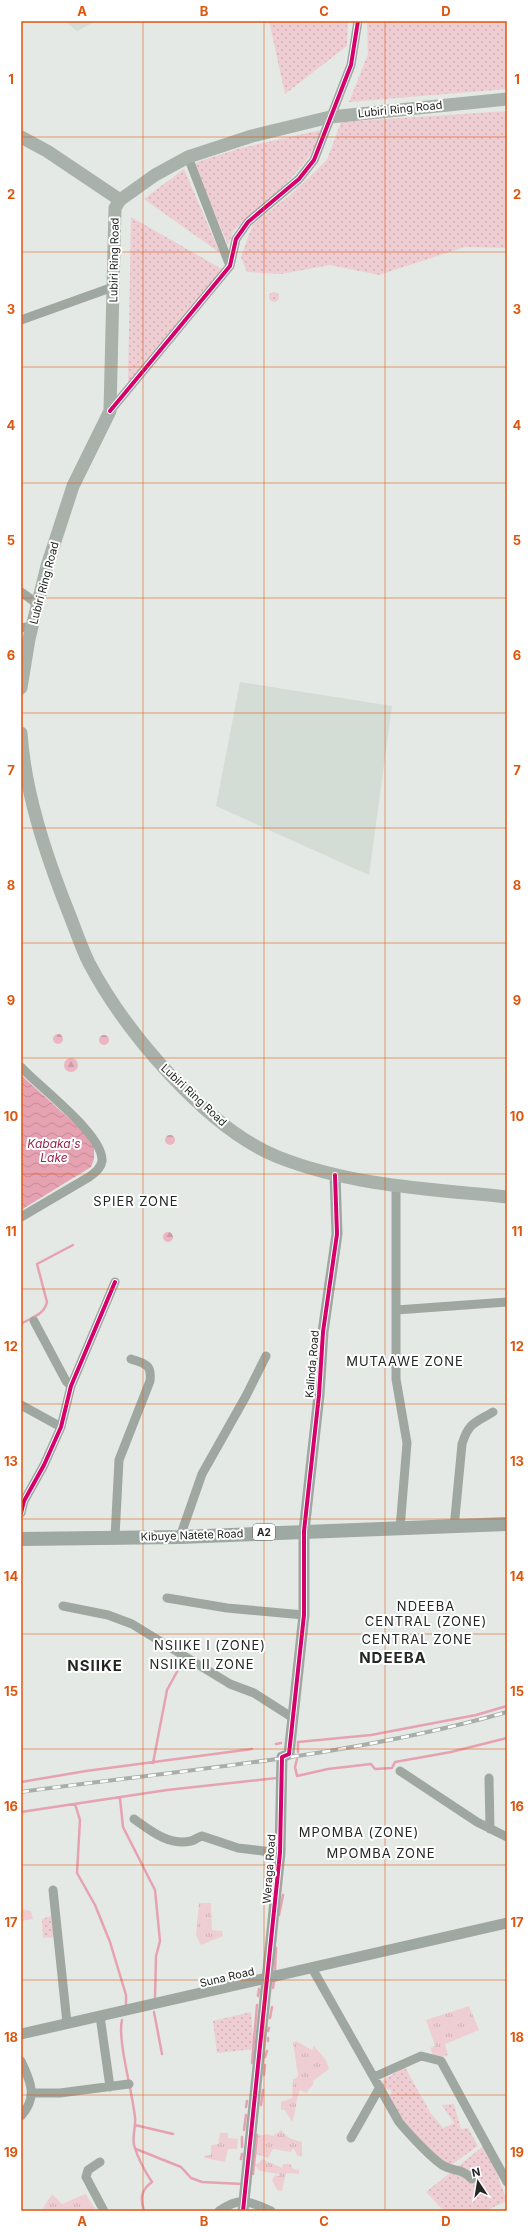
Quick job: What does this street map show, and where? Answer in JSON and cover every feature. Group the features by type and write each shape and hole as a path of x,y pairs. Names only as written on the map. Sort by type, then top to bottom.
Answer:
{"main road":[{"name":"Lubiri Ring Road","path":"21,688 29,639 27,627 39,605 47,566 73,486 110,411 115,208 120,200 155,175 188,157 252,136 328,122 507,99"},
{"path":"21,137 47,151 120,200"},
{"name":"Lubiri Ring Road","path":"21,733 27,776 47,851 89,963 113,1002 163,1068 208,1111 241,1137 277,1156 335,1175 396,1186 507,1197"},
{"name":"Kibuye Natete Road","path":"21,1539 180,1537 304,1531 454,1528 507,1524"}],"street":[{"path":"110,411 230,266 236,239 248,222 299,179 314,160 350,65 358,21"},
{"path":"188,157 230,266"},
{"path":"21,320 113,286"},
{"path":"21,592 39,605"},
{"path":"21,1067 88,1130 102,1153 102,1162 98,1170 89,1177 21,1217"},
{"name":"Kalinda Road","path":"304,1531 319,1395 323,1332 338,1234 335,1175"},
{"path":"396,1186 396,1379 407,1443 400,1529"},
{"path":"21,1513 24,1501 44,1465 61,1427 71,1386 115,1282"},
{"path":"396,1310 507,1302"},
{"path":"34,1321 66,1381 71,1386"},
{"path":"180,1537 202,1474 246,1396 266,1356"},
{"path":"115,1537 119,1460 150,1381 151,1372 148,1366 131,1359"},
{"path":"21,1404 61,1427"},
{"path":"454,1528 462,1444 466,1431 468,1428 493,1412"},
{"name":"Weraga Road","path":"244,2206 280,1853 282,1757 289,1754 304,1615 304,1531"},
{"path":"167,1598 227,1608 304,1615"},
{"path":"63,1606 108,1615 132,1624 230,1684 254,1693 293,1718"},
{"path":"400,1771 425,1789 490,1829 507,1837"},
{"path":"489,1778 490,1829"},
{"path":"134,1819 160,1837 167,1839 191,1841 202,1836 238,1848 280,1853"},
{"path":"53,1890 67,2023"},
{"name":"Suna Road","path":"21,2034 507,1923"},
{"path":"312,1968 399,2122 411,2136 444,2166 461,2171 472,2179"},
{"path":"100,2016 110,2087"},
{"path":"374,2077 421,2056 441,2061 507,2182"},
{"path":"21,2062 33,2093 29,2108 21,2116"},
{"path":"33,2093 60,2093 129,2084"},
{"path":"351,2138 380,2087"},
{"path":"100,2162 88,2170 86,2177 104,2211"},
{"path":"219,2211 233,2203 270,2211"}],"shaded area":[{"path":"65,21 96,21 77,31"},
{"path":"240,682 392,706 369,875 216,806"}],"green space":[{"path":"269,21 348,21 347,46 285,94"},
{"path":"367,21 507,21 507,89 349,102 368,54"},
{"path":"507,111 507,248 465,247 379,275 330,265 281,274 247,272 241,257 253,224 290,195 327,160 341,122"},
{"path":"321,130 318,142 310,156 299,170 234,230 228,245 194,164 241,148"},
{"path":"184,169 220,253 144,199"},
{"path":"131,217 222,269 128,384"},
{"path":"272,292 276,292 278,293 278,301 272,302 269,299 269,295"},
{"path":"58,1034 63,1039 58,1044 53,1039"},
{"path":"102,1035 106,1035 108,1036 108,1044 102,1045 99,1042 99,1038"},
{"path":"68,1058 74,1058 78,1062 78,1068 74,1072 68,1072 64,1068 64,1062"},
{"path":"168,1135 172,1135 174,1136 174,1144 168,1145 165,1142 165,1138"},
{"path":"166,1232 170,1232 173,1237 170,1242 166,1242 163,1239 163,1235"},
{"path":"199,1903 211,1903 212,1930 222,1931 223,1936 201,1945 196,1935"},
{"path":"21,1909 31,1911 33,1919 21,1921"},
{"path":"51,1916 54,1937 43,1938 42,1919"},
{"path":"469,2006 479,2030 445,2044 448,2055 435,2059 430,2048 435,2046 426,2020"},
{"path":"251,2012 254,2049 217,2053 213,2021"},
{"path":"296,2041 312,2050 314,2046 326,2060 329,2069 313,2081 313,2085 306,2093 300,2090 292,2122 285,2110 281,2110 281,2102 292,2098 293,2079 297,2078 298,2075 293,2043"},
{"path":"405,2067 430,2112 443,2128 454,2123 442,2105 454,2104 461,2129 468,2128 478,2146 447,2168 405,2124 388,2097 391,2095 391,2090 385,2089 382,2081"},
{"path":"281,2130 289,2138 302,2142 302,2157 297,2155 294,2149 292,2149 291,2152 273,2149 268,2158 256,2154 253,2145 253,2137 267,2134 273,2136"},
{"path":"220,2133 228,2133 228,2138 238,2139 237,2149 228,2149 225,2162 204,2158 204,2156 211,2155 211,2145 218,2144"},
{"path":"486,2144 507,2201 485,2211 444,2211 426,2192"},
{"path":"262,2159 282,2168 283,2164 290,2164 293,2169 299,2170 299,2174 286,2173 282,2191 277,2190 272,2180 275,2175 279,2176 279,2174 260,2171 254,2164 258,2164"},
{"path":"52,2194 62,2204 85,2194 97,2211 45,2211 43,2208"}],"water":[{"name":"Kabaka's Lake","path":"21,1075 94,1141 94,1159 91,1167 21,1210"}],"waterway":[{"path":"21,1324 40,1313 47,1302 37,1264 73,1245"},
{"path":"153,1763 167,1690 184,1659"},
{"path":"298,1752 298,1742 371,1735 476,1715 507,1706"},
{"path":"297,1759 295,1767 297,1776 328,1769 371,1764 375,1769 392,1768 395,1762 451,1752 507,1738"},
{"path":"276,1744 281,1743"},
{"path":"21,1782 86,1771 252,1749"},
{"path":"21,1812 167,1790 277,1778"},
{"path":"120,1798 123,1827 155,1890 160,1941 156,1956 155,1998"},
{"path":"75,1804 80,1820 77,1873 95,1905 110,1942 126,1995 126,2006"},
{"path":"279,1915 283,1895"},
{"path":"275,1970 276,1948"},
{"path":"273,1988 274,1980"},
{"path":"258,1996 259,1989"},
{"path":"252,2063 257,2005"},
{"path":"270,2018 272,2007"},
{"path":"154,2012 162,2054"},
{"path":"122,2020 121,2029 123,2053 135,2118 133,2138 134,2145 137,2155 152,2182 148,2185 142,2195 144,2211"},
{"path":"265,2057 267,2051"},
{"path":"264,2075 265,2065"},
{"path":"261,2105 263,2090"},
{"path":"246,2107 247,2101"},
{"path":"244,2130 246,2115"},
{"path":"135,2125 173,2134"},
{"path":"253,2174 257,2135"},
{"path":"242,2137 242,2147"},
{"path":"136,2149 181,2167 191,2178 202,2182 242,2184"},
{"path":"241,2159 242,2154"}],"railway":[{"path":"21,1792 266,1761 327,1751 448,1727 507,1712"}],"cycle path":[{"path":"110,411 230,266 236,239 248,222 299,179 314,160 351,65 358,21"},
{"path":"243,2211 280,1853 282,1757 289,1754 304,1615 304,1531 319,1395 323,1332 337,1234 335,1175"},
{"path":"21,1513 24,1501 44,1465 61,1427 71,1386 115,1282"}],"district":[{"name":"SPIER ZONE","path":"136,1201"},
{"name":"MUTAAWE ZONE","path":"405,1361"},
{"name":"NDEEBA CENTRAL (ZONE)","path":"426,1614"},
{"name":"CENTRAL ZONE","path":"417,1639"},
{"name":"NSIIKE I (ZONE)","path":"210,1645"},
{"name":"NDEEBA","path":"393,1657"},
{"name":"NSIIKE II ZONE","path":"202,1664"},
{"name":"NSIIKE","path":"95,1665"},
{"name":"MPOMBA (ZONE)","path":"359,1832"},
{"name":"MPOMBA ZONE","path":"381,1853"}]}
